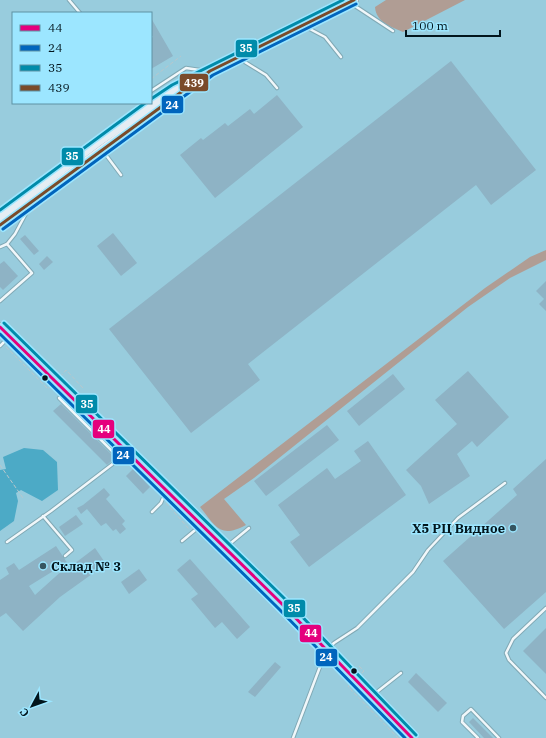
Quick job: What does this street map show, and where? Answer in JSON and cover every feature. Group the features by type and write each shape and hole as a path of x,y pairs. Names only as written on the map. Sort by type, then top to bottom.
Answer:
{"main road":[{"path":"0,225 34,200 99,146 174,89 351,1"},
{"path":"0,216 99,146"},
{"path":"0,328 202,525 412,738"}],"lane":[{"path":"69,0 79,12"},
{"path":"351,1 393,31"},
{"path":"302,25 325,37 341,57"},
{"path":"236,58 266,74 276,88"},
{"path":"152,90 186,68 210,71"},
{"path":"99,146 121,175"},
{"path":"0,247 7,244 15,234 34,200"},
{"path":"0,301 32,273 7,244"},
{"path":"0,346 10,337"},
{"path":"66,393 59,398 119,458"},
{"path":"7,542 127,453"},
{"path":"294,738 326,651 334,643 357,628 413,572 428,550 458,518 505,483"},
{"path":"152,512 161,503 166,490"},
{"path":"43,516 72,550 65,556"},
{"path":"182,541 202,525"},
{"path":"225,548 249,528"},
{"path":"546,608 512,639 506,653 512,664 546,698"},
{"path":"371,697 400,673"},
{"path":"478,738 462,722 463,716 471,709 499,738"}],"path":[{"path":"152,78 181,56"},
{"path":"0,465 23,498"},
{"path":"163,499 192,533"},
{"path":"360,699 398,738"}],"shaded area":[{"path":"386,0 465,0 403,32 385,23 378,17 375,7"},
{"path":"546,250 546,260 510,278 468,307 254,478 224,499 246,525 230,531 224,531 219,529 210,520 200,507 485,288 530,257"}],"water":[{"path":"24,448 43,450 57,462 58,490 42,501 21,490 16,493 18,501 14,521 0,531 0,470 6,469 3,457"}],"building":[{"path":"152,20 173,56 152,68 152,38"},
{"path":"451,61 536,170 491,205 476,185 248,364 260,380 191,433 109,329"},
{"path":"277,95 303,127 215,198 180,155 201,138 203,140 225,123 228,126 250,109 254,114"},
{"path":"113,233 137,263 121,276 97,246"},
{"path":"25,235 39,251 34,255 20,239"},
{"path":"47,256 53,262 44,270 39,264"},
{"path":"4,261 18,276 3,290 0,287 0,264"},
{"path":"546,281 546,311 539,304 544,299 536,291"},
{"path":"468,371 509,417 477,447 472,441 457,454 470,476 429,504 421,486 406,470 457,424 435,400"},
{"path":"393,374 405,389 359,426 347,411"},
{"path":"61,404 115,458 107,465 53,411"},
{"path":"327,425 339,440 266,496 254,481"},
{"path":"368,441 406,495 309,567 290,542 300,535 278,505 327,468 335,479 361,461 354,451"},
{"name":"X5 РЦ Видное","path":"546,459 546,592 504,629 443,561 517,495 513,489"},
{"path":"133,469 150,487 143,494 126,476"},
{"path":"104,488 110,495 106,499 125,521 122,524 126,529 120,534 116,529 113,531 106,523 101,526 87,509 81,514 77,508"},
{"path":"76,515 83,524 65,536 59,527"},
{"path":"56,546 70,567 95,548 106,564 60,597 23,631 6,613 0,617 0,580 9,574 6,568 14,563 19,570","holes":["63,565 65,568 35,595 29,586"]},
{"path":"190,559 250,627 237,639 222,622 215,628 191,599 198,594 177,570"},
{"path":"139,569 147,580 129,594 121,582"},
{"path":"546,628 546,674 523,651"},
{"path":"275,662 281,667 255,697 248,692"},
{"path":"416,673 447,703 438,712 408,682"},
{"path":"473,718 493,738 484,738 469,722"}],"transit line":[{"name":"35","path":"152,98 172,85 343,0"},
{"name":"439","path":"0,225 210,71 354,0"},
{"name":"24","path":"3,229 213,75 356,4"},
{"name":"35","path":"0,210 144,104"},
{"name":"35","path":"4,323 287,601 416,735"},
{"name":"44","path":"0,327 283,605 412,738"},
{"name":"24","path":"0,334 279,609 405,738"}],"place":[{"name":"X5 РЦ Видное","path":"513,528"},
{"name":"Склад № 3","path":"43,566"}]}
